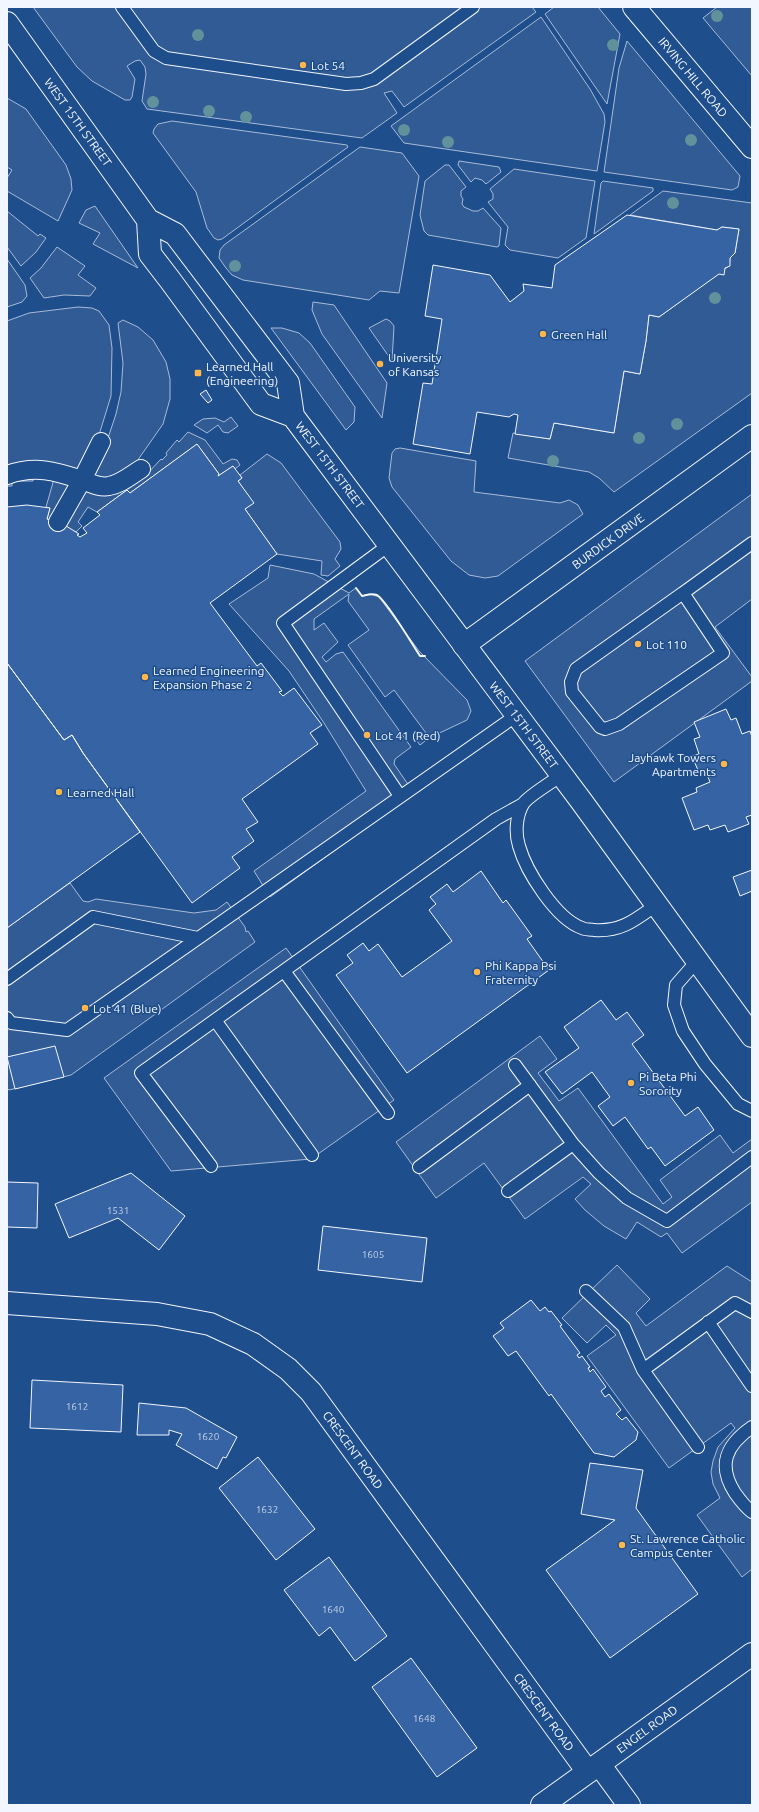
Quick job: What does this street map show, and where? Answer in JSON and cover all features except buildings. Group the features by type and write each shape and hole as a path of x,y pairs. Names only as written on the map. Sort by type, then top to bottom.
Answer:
{"street":[{"name":"IRVING HILL ROAD","path":"634,7 752,147"},
{"name":"WEST 15TH STREET","path":"9,30 148,220 175,234 288,383 293,416 562,775 752,1036"},
{"name":"WEST 15TH STREET","path":"148,220 150,254 261,404 293,416"},
{"name":"BURDICK DRIVE","path":"464,645 752,436"},
{"path":"63,525 88,482 100,442"},
{"path":"7,475 19,471 46,470 108,486 121,481 141,469"},
{"name":"CRESCENT ROAD","path":"7,1303 156,1314 210,1324 254,1344 288,1369 311,1392 593,1768 629,1805"},
{"name":"ENGEL ROAD","path":"542,1805 752,1654"}],"lane":[{"path":"122,7 154,51 166,58 346,84 361,83 374,79 473,7"},
{"path":"683,592 723,653 619,724 605,729 600,728 572,692 571,682 576,669 683,592 752,543"},
{"path":"389,545 283,622 400,796"},
{"path":"7,1018 11,1024 67,1030 516,715"},
{"path":"211,1166 141,1073 496,819 523,804 562,775"},
{"path":"523,804 516,825 518,845 528,870 545,896 562,915 582,928 607,931 628,925 656,905"},
{"path":"7,980 93,918 198,938"},
{"path":"697,961 676,985 674,1005 683,1031 705,1064 738,1104 752,1111"},
{"path":"284,971 388,1113"},
{"path":"215,1020 312,1155"},
{"path":"515,1065 573,1144 599,1173 627,1198 667,1220 752,1157"},
{"path":"418,1167 530,1085"},
{"path":"508,1191 573,1144"},
{"path":"586,1291 624,1327 643,1370 698,1447"},
{"path":"643,1370 735,1303 752,1312"},
{"path":"708,1322 752,1386"},
{"path":"752,1427 739,1436 729,1450 725,1464 728,1482 738,1498 752,1512"}],"shaded area":[{"name":"Lot 54","path":"33,7 532,7 536,12 404,107 392,91 384,93 397,113 362,138 147,109 142,101 146,74 145,67 140,60 127,66 135,79 132,97 130,100 125,100 92,81 77,67"},
{"path":"554,7 598,7 620,34 607,104 545,14"},
{"path":"717,7 752,7 752,76 703,18"},
{"path":"541,17 590,89 604,114 605,122 597,171 404,143 391,126"},
{"path":"627,41 740,176 738,187 732,190 604,172 619,68"},
{"path":"7,98 26,109 66,165 71,179 72,190 58,221 7,191 7,178 12,170 7,167"},
{"path":"172,121 347,145 348,147 222,239 218,240 214,238 207,228 196,192 153,133 158,124"},
{"path":"360,147 402,153 419,176 399,293 380,291 369,300 243,280 232,275 219,258 220,250 224,245"},
{"path":"459,161 499,167 501,172 486,184 482,180 475,178 471,182 458,165"},
{"path":"445,165 449,165 466,187 461,191 461,196 463,199 462,204 464,207 473,211 478,211 483,208 501,228 499,246 497,247 428,235 424,231 420,215 425,181"},
{"path":"514,169 595,181 586,238 558,258 510,250 505,245 508,227 488,202 493,199 493,194 490,189"},
{"path":"603,181 653,188 653,191 594,234 601,183"},
{"path":"663,191 752,203 752,393 614,492 599,478 589,472 508,458 513,433 550,439 554,423 614,433 624,371 640,374 649,315 659,317 729,266 730,258 735,253 739,229 722,227 717,230 630,215"},
{"path":"95,206 138,268 93,244 100,233 79,223 86,210"},
{"path":"7,211 38,236 40,234 46,238 36,252 21,266 7,247"},
{"path":"57,247 85,266 78,275 96,288 90,296 64,295 44,298 30,278 41,268"},
{"path":"7,259 25,285 27,296 22,302 7,307"},
{"path":"313,302 334,305 387,383 382,418 322,334 312,310"},
{"path":"78,307 92,308 99,311 109,325 112,348 111,396 99,435 106,444 116,414 121,392 123,363 118,323 123,320 138,327 153,340 166,362 170,379 170,399 163,424 135,464 148,473 161,459 162,460 167,455 166,453 177,440 179,442 188,432 205,440 223,464 232,459 237,460 240,465 235,469 233,466 218,476 219,474 197,444 130,493 127,490 97,512 88,507 78,522 82,526 76,532 47,519 50,508 46,507 54,479 34,477 33,481 12,481 12,486 7,486 7,321 29,313"},
{"path":"386,319 394,326 392,361 369,328"},
{"path":"271,328 282,328 299,333 310,343 355,407 354,422 346,430"},
{"path":"231,417 238,426 228,433 223,432 218,425 207,433 194,425 203,419 215,418 224,422"},
{"path":"400,448 476,461 474,492 560,503 569,500 578,505 583,514 498,576 485,578 469,575 451,561 392,487 389,478 392,453 395,449"},
{"path":"267,454 281,463 340,542 341,549 335,559 340,566 328,576 321,575 322,561 277,554 245,509 253,503 238,481 242,478 240,475"},
{"name":"Lot 110","path":"752,494 752,599 715,627 752,677 752,681 614,782 525,661"},
{"name":"Lot 41 (Red)","path":"270,565 314,574 349,593 356,588 362,596 370,594 379,597 419,651 467,700 471,711 467,720 429,738 420,745 416,740 426,733 394,690 385,697 348,645 369,630 348,601 349,594 314,619 314,630 324,623 338,642 322,657 326,662 336,654 343,652 411,747 395,759 394,764 414,793 270,897 254,871 366,791 324,723 289,671 229,604 268,578"},
{"name":"Lot 41 (Blue)","path":"70,883 83,901 88,902 96,899 194,913 216,910 227,902 245,927 246,932 248,931 255,942 71,1075 9,1090 7,1088 7,928"},
{"path":"286,948 394,1100 311,1159 171,1171 104,1078"},
{"path":"540,1036 557,1059 538,1073 559,1101 578,1088 663,1204 672,1197 660,1180 720,1135 733,1153 752,1139 752,1202 682,1253 667,1233 661,1237 637,1222 626,1239 604,1226 585,1210 575,1199 591,1184 583,1177 525,1219 484,1163 436,1198 396,1142"},
{"path":"617,1265 650,1299 636,1313 646,1326 727,1266 752,1282 752,1569 742,1577 697,1515 720,1498 713,1484 711,1472 713,1461 718,1447 735,1428 731,1423 669,1468 587,1356 616,1335 606,1325 587,1343 562,1318"}],"wall":[{"path":"356,588 362,596 369,594 377,595 387,605 420,656 425,656"}],"place":[{"name":"Lot 54","path":"303,65"},
{"name":"Green Hall","path":"543,334"},
{"name":"University of Kansas","path":"380,364"},
{"name":"Learned Hall (Engineering)","path":"198,373"},
{"name":"Lot 110","path":"638,644"},
{"name":"Learned Engineering Expansion Phase 2","path":"145,677"},
{"name":"Lot 41 (Red)","path":"367,735"},
{"name":"Jayhawk Towers Apartments","path":"724,764"},
{"name":"Learned Hall","path":"59,792"},
{"name":"Phi Kappa Psi Fraternity","path":"477,972"},
{"name":"Lot 41 (Blue)","path":"85,1008"},
{"name":"Pi Beta Phi Sorority","path":"631,1083"},
{"name":"St. Lawrence Catholic Campus Center","path":"622,1545"}]}
